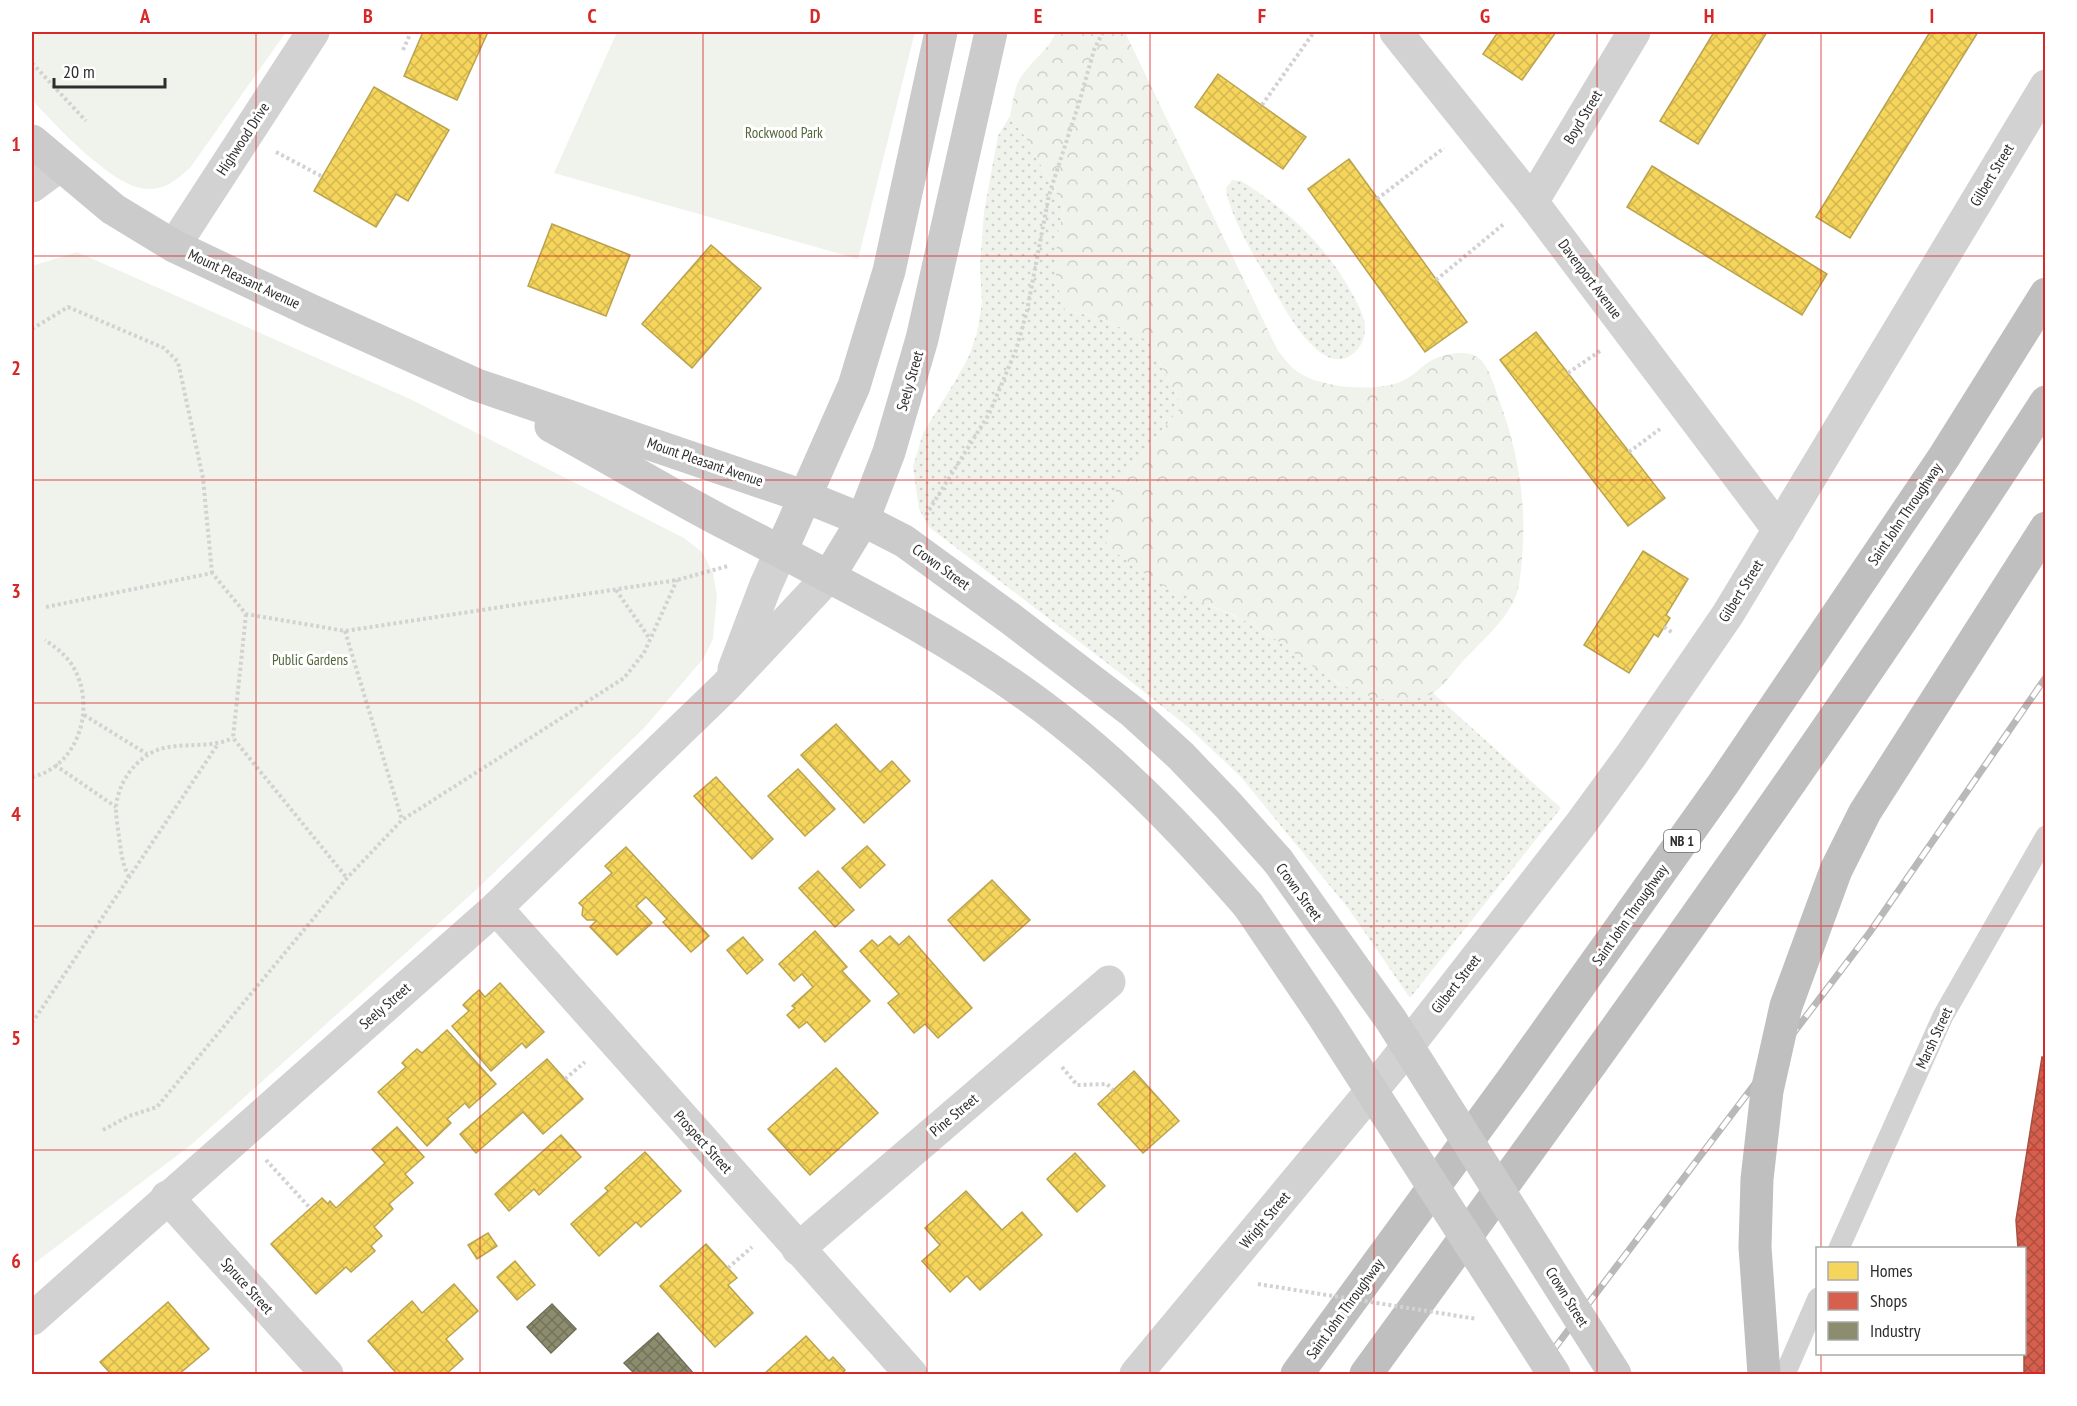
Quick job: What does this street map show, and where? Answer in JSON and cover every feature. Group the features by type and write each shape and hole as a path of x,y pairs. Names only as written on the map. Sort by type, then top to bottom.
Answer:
{"highway":[{"name":"Saint John Throughway","path":"1297,1374 1522,1066 1723,784 1944,457 2046,294"},
{"path":"1366,1374 1553,1118 1768,815 2046,402"},
{"path":"1764,1374 1755,1247 1757,1179 1767,1091 1786,1006 1836,870 1865,812 2046,528"}],"main road":[{"name":"Seely Street","path":"781,551 854,386 889,271 941,32"},
{"name":"Seely Street","path":"829,576 863,520 889,452 922,339 991,32"},
{"name":"Mount Pleasant Avenue","path":"32,141 113,209 174,246 312,311 477,384 806,497 863,520"},
{"name":"Mount Pleasant Avenue","path":"477,384 719,519 781,551"},
{"name":"Crown Street","path":"863,520 904,541 1020,625 1134,713 1220,796 1278,861 1391,1020 1615,1374"},
{"path":"781,551 921,627 1002,679 1064,723 1138,786 1188,836 1248,905 1324,1017 1554,1374"}],"street":[{"name":"Highwood Drive","path":"174,246 313,32"},
{"name":"Davenport Avenue","path":"1396,32 1532,202 1779,530"},
{"name":"Boyd Street","path":"1532,202 1635,32"},
{"name":"Gilbert Street","path":"1393,1065 1580,825 1632,754 1728,614 2046,86"},
{"path":"32,186 59,166"},
{"name":"Seely Street","path":"729,683 781,551"},
{"name":"Seely Street","path":"32,1318 166,1197 496,908 729,683 829,576"},
{"name":"Prospect Street","path":"496,908 911,1374"},
{"name":"Pine Street","path":"798,1249 1109,982"},
{"name":"Wright Street","path":"1136,1374 1393,1065"},
{"name":"Spruce Street","path":"166,1197 327,1374"}],"lane":[{"name":"Marsh Street","path":"1839,1247 1943,1016 2046,836"},
{"path":"1785,1374 1816,1303"}],"path":[{"path":"403,50 411,32"},
{"path":"904,541 927,513 989,414 1016,350 1027,311 1049,195 1094,50 1103,32"},
{"path":"1262,105 1314,32"},
{"path":"32,63 86,122"},
{"path":"246,136 322,177"},
{"path":"1377,199 1433,156"},
{"path":"1436,280 1491,234"},
{"path":"32,329 68,307 164,348 178,362 204,478 212,573 246,614 345,631 677,580 729,566"},
{"path":"1568,373 1581,363"},
{"path":"1629,452 1642,442"},
{"path":"46,607 212,573"},
{"path":"103,1130 129,1116 157,1107 347,878 402,820 615,685 638,662 677,580"},
{"path":"616,590 650,639"},
{"path":"246,614 233,738 347,878"},
{"path":"1664,627 1671,632"},
{"path":"345,631 402,820"},
{"path":"32,777 55,765 66,756 81,730 84,715 84,697 76,672 59,650 45,640"},
{"path":"84,715 147,754"},
{"path":"129,878 122,859 116,807 127,775 147,754 175,746 218,744 233,738"},
{"path":"32,1023 218,744"},
{"path":"55,765 116,807"},
{"path":"1073,1080 1077,1085 1107,1084 1113,1090"},
{"path":"241,1132 310,1208"},
{"path":"1258,1284 1525,1327"}],"green space":[{"path":"32,32 286,32 190,168 166,185 149,189 119,179 103,168 70,139 32,100"},
{"name":"Rockwood Park","path":"617,32 915,32 858,259 554,173"},
{"path":"1056,32 1125,32 1277,349 1297,372 1323,383 1363,388 1400,382 1432,360 1444,355 1472,354 1482,361 1487,369 1511,437 1519,476 1523,517 1520,580 1513,603 1501,621 1437,691 1419,698 1384,700 1342,685 1247,622 1158,583 1106,546 1117,484 1182,406 1149,341 1100,318 1065,310 1056,281 1057,239 1064,207 1026,138 1010,116 1020,78 1049,44"},
{"path":"1010,116 1026,138 1064,207 1057,239 1065,310 1100,318 1149,341 1182,406 1117,484 1164,586 1248,622 1299,654 1339,684 1404,700 1433,693 1561,808 1410,998 1348,908 1241,777 1188,727 929,527 919,509 913,467 923,433 969,356 977,333 982,303 980,266 984,212 998,136"},
{"path":"1232,180 1241,181 1302,227 1327,255 1349,288 1359,306 1365,326 1362,343 1357,350 1344,359 1330,358 1317,349 1292,320 1236,221 1226,188"},
{"name":"Public Gardens","path":"77,252 410,399 684,538 702,552 713,573 717,596 713,639 703,659 644,728 476,890 191,1145 32,1265 32,266"}],"building: Homes":[{"path":"423,32 488,32 457,100 404,76"},
{"path":"1498,32 1556,32 1522,80 1483,54"},
{"path":"1714,32 1767,32 1698,144 1660,121"},
{"path":"1930,32 1978,32 1850,238 1816,217"},
{"path":"1218,74 1306,137 1283,169 1195,107"},
{"path":"374,87 449,130 408,201 396,194 376,227 314,191"},
{"path":"1349,159 1467,322 1425,352 1308,189"},
{"path":"1652,166 1827,274 1802,315 1627,207"},
{"path":"552,224 630,255 606,316 528,286"},
{"path":"711,245 761,288 692,368 642,324"},
{"path":"1536,332 1665,498 1628,526 1500,360"},
{"path":"1643,551 1688,579 1666,615 1670,618 1658,637 1654,634 1629,673 1584,645"},
{"path":"836,724 880,772 892,761 910,781 864,823 801,755"},
{"path":"798,769 835,809 805,836 768,796"},
{"path":"716,777 773,839 752,859 694,796"},
{"path":"867,846 885,865 860,888 842,868"},
{"path":"626,847 709,936 691,952 663,922 667,919 646,897 636,906 652,923 617,955 590,927 596,921 587,920 582,915 583,907 579,903 612,873 605,866"},
{"path":"818,871 854,910 835,927 799,888"},
{"path":"992,880 1030,920 984,961 948,920"},
{"path":"815,931 847,967 842,971 870,1001 825,1042 807,1022 799,1028 787,1015 795,1008 792,1006 813,987 802,974 794,981 779,964"},
{"path":"890,936 899,945 909,936 972,1008 938,1038 925,1024 914,1033 888,1003 899,994 860,951 872,940 878,946"},
{"path":"743,937 763,960 747,974 727,950"},
{"path":"500,983 544,1032 526,1048 522,1043 491,1071 452,1026 469,1011 463,1005 471,997 479,990 485,997"},
{"path":"447,1030 496,1084 469,1108 465,1103 447,1119 451,1123 427,1146 378,1092 406,1067 402,1063 409,1056 417,1049 422,1053"},
{"path":"547,1059 583,1099 543,1134 523,1112 476,1153 460,1134"},
{"path":"836,1068 878,1113 810,1175 768,1129"},
{"path":"1134,1071 1179,1121 1143,1153 1098,1104"},
{"path":"397,1127 424,1157 405,1174 413,1183 389,1204 393,1209 374,1227 382,1236 371,1246 375,1251 351,1272 346,1267 316,1294 271,1244 322,1198 328,1204 330,1201 336,1208 385,1163 372,1149"},
{"path":"561,1135 581,1157 539,1195 534,1189 509,1211 495,1194"},
{"path":"645,1152 681,1191 641,1227 636,1222 599,1256 571,1224 608,1191 605,1188"},
{"path":"1075,1153 1105,1186 1077,1212 1047,1179"},
{"path":"966,1191 1002,1230 1022,1212 1042,1235 980,1290 967,1276 950,1292 922,1261 940,1245 925,1228"},
{"path":"488,1233 497,1246 477,1259 468,1245"},
{"path":"706,1244 737,1278 728,1285 753,1313 715,1347 660,1286"},
{"path":"515,1261 535,1285 517,1300 497,1277"},
{"path":"454,1284 478,1311 446,1339 463,1359 446,1374 397,1374 368,1341 412,1301 422,1313"},
{"path":"168,1302 209,1349 179,1374 111,1374 100,1362"},
{"path":"806,1336 829,1361 833,1357 845,1370 842,1374 764,1374"}],"building: Shops":[{"path":"2042,1057 2046,1058 2046,1374 2024,1374 2026,1247 2018,1247 2016,1220"}],"building: Industry":[{"path":"552,1304 576,1329 551,1353 527,1327"},
{"path":"658,1333 694,1374 635,1374 624,1363"}],"railway":[{"path":"1535,1374 1870,932 2046,677"}]}
